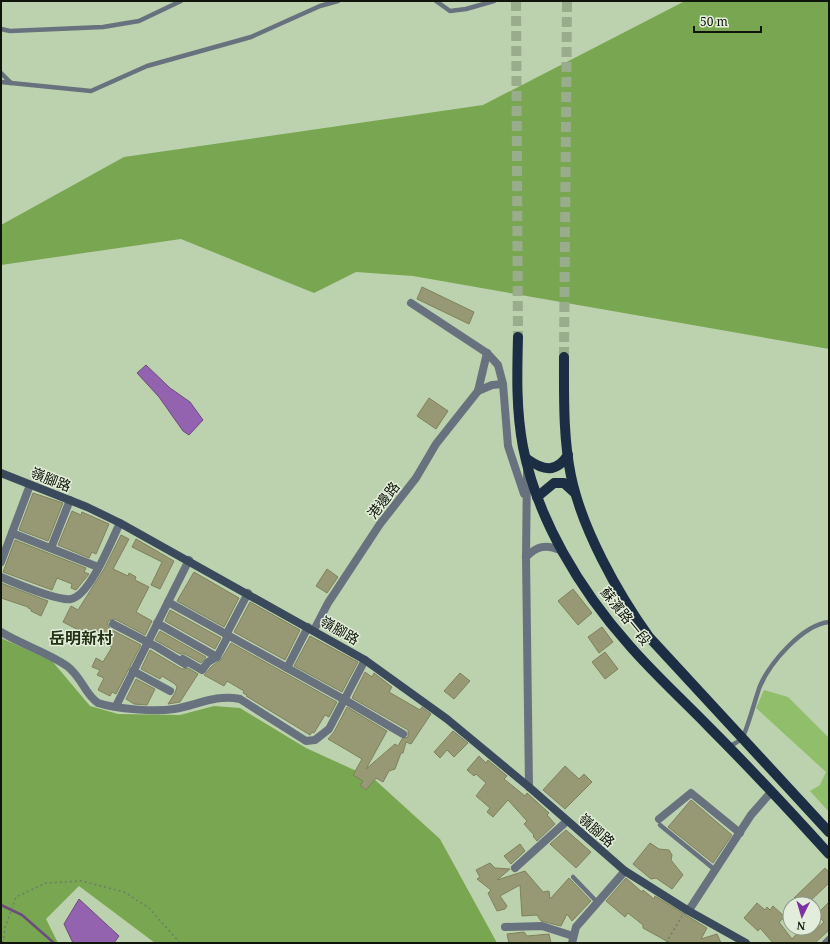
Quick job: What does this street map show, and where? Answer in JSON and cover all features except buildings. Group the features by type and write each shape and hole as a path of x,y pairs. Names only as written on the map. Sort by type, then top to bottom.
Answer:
{"main road":[{"name":"蘇濱路一段","path":"518,337 516,391 523,448 537,497 560,550 592,599 629,645 772,791 829,854"},
{"name":"蘇濱路一段","path":"564,357 564,409 568,455 575,493 594,540 633,614 649,637 829,832"},
{"path":"527,459 534,464 548,469 556,468 568,455"},
{"path":"537,497 554,483 564,483 575,493"}],"street":[{"path":"410,303 487,352 498,365 503,384 508,446 526,500"},
{"path":"478,391 487,352"},
{"path":"478,391 492,385 503,384"},
{"name":"港邊路","path":"287,668 311,628 380,524 416,478 436,444 478,391"},
{"path":"527,459 526,557 529,787"},
{"name":"嶺腳路","path":"1,474 70,500 120,523 311,628 365,660 447,719 529,787 625,871 687,910 746,943"},
{"path":"1,562 30,485"},
{"path":"51,548 70,500"},
{"path":"1,578 50,595 70,599 76,598 86,588 120,523"},
{"path":"12,533 98,566"},
{"path":"526,557 541,546 551,546 560,550"},
{"path":"116,706 189,560"},
{"path":"174,654 202,670 208,662 217,657 248,593"},
{"path":"168,602 345,700 403,734"},
{"path":"157,623 217,657"},
{"path":"113,624 148,642 185,664"},
{"path":"1,632 67,666 79,676 93,700 102,705 167,710 218,697 240,699 301,739 311,741 320,737 329,729 365,660"},
{"path":"133,671 170,691"},
{"path":"687,910 691,907 714,869 752,815 772,791"},
{"path":"660,822 691,793 740,833"},
{"path":"514,868 566,820"},
{"path":"505,927 542,926 573,940 576,927 625,871"},
{"path":"826,943 829,940"}],"lane":[{"path":"1,29 10,31 104,27 139,22 182,1"},
{"path":"1,82 91,90 147,66 251,37 320,6 338,1"},
{"path":"436,1 450,10 466,9 494,1"},
{"path":"1,73 11,83"},
{"path":"729,747 743,738 760,687 768,670 801,634 823,622 829,622"},
{"path":"660,822 714,869"},
{"path":"574,877 597,902"}],"path":[{"path":"3,943 4,928 16,897 46,882 82,881 124,892 150,908 180,943"},
{"path":"666,943 683,914 687,910"}],"green space":[{"path":"685,1 829,1 829,349 413,276 356,272 314,293 181,239 1,265 1,225 124,157 483,105"},
{"path":"1,638 52,661 90,706 118,714 180,715 214,706 240,708 306,748 374,779 440,839 497,943 155,943 79,886 46,919 58,943 1,943"},
{"path":"764,690 788,697 829,738 829,812 810,791 820,785 826,772 756,708"}],"shaded area":[{"path":"146,365 170,388 190,402 203,420 189,435 183,431 159,397 137,373"},
{"path":"79,899 119,936 114,943 73,943 64,924"}],"waterway":[{"path":"1,905 22,915 54,943"}],"tunnel":[{"path":"516,1 518,337"},
{"path":"564,357 567,1"}],"district":[{"name":"岳明新村","path":"81,638"}]}
